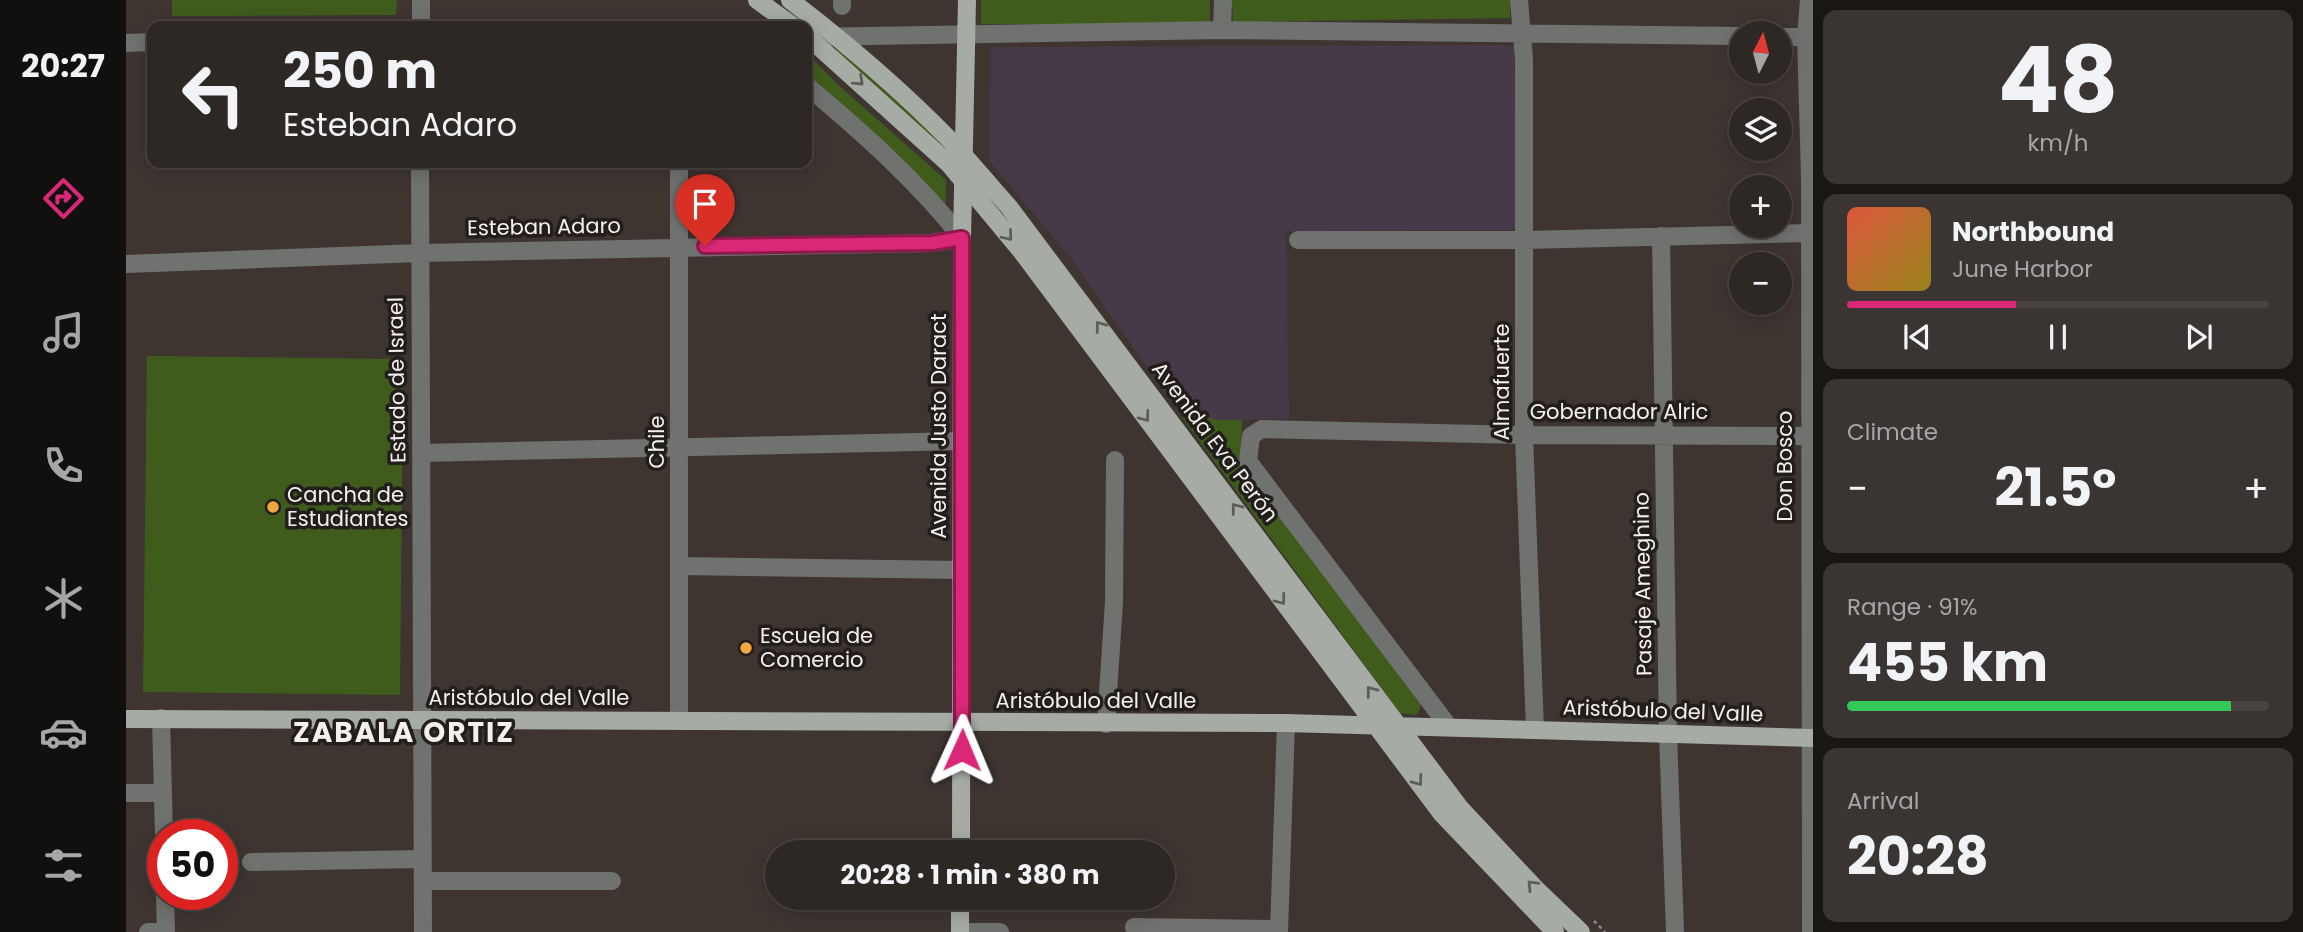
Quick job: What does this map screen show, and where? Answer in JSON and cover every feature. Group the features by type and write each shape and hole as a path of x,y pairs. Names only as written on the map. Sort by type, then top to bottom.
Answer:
{"main road":[{"path":"757,0 786,21"},
{"name":"Avenida Eva Perón","path":"790,0 838,36 950,140 1031,235 1460,808 1535,889 1581,932"},
{"name":"Avenida Justo Daract","path":"961,840 962,238 967,0"},
{"name":"Avenida Eva Perón","path":"812,41 949,164 1022,252 1442,814 1555,932"},
{"name":"Aristóbulo del Valle","path":"126,719 679,720 962,724 1286,723 1812,738"},
{"path":"960,910 960,932"}],"street":[{"path":"421,0 421,21"},
{"path":"1222,30 1223,0"},
{"name":"Almafuerte","path":"1519,0 1519,34 1524,60 1524,435 1535,730"},
{"name":"Don Bosco","path":"1809,0 1811,932"},
{"path":"812,36 1222,30 1729,36"},
{"path":"1792,37 1810,37"},
{"path":"126,43 147,42"},
{"path":"812,90 867,136 943,214 962,238"},
{"name":"Estado de Israel","path":"420,168 423,932"},
{"name":"Chile","path":"679,168 679,720"},
{"path":"1298,240 1525,240 1810,233"},
{"name":"Pasaje Ameghino","path":"1661,236 1668,734 1675,932"},
{"name":"Esteban Adaro","path":"126,264 679,246 932,243 962,238"},
{"name":"Gobernador Alric","path":"1262,429 1524,435 1808,436"},
{"name":"Avenida Eva Perón","path":"1262,429 1251,436 1248,461 1449,727"},
{"path":"421,453 962,441"},
{"path":"1106,724 1114,603 1115,460"},
{"path":"680,566 962,570"},
{"path":"161,718 164,819"},
{"path":"1134,927 1279,931 1286,723"},
{"path":"126,793 163,793"},
{"path":"251,862 422,859"},
{"path":"423,881 612,881"},
{"path":"148,932 166,932 165,910"},
{"path":"960,932 1000,932"}],"shaded area":[{"path":"991,47 1514,47 1517,230 1286,231 1289,419 1218,420 1176,409 1071,258 989,161"}],"green space":[{"path":"172,0 397,0 396,15 172,16"},
{"path":"981,0 1210,0 1210,24 981,24"},
{"path":"1232,0 1510,0 1510,18 1233,22"},
{"path":"833,50 841,50 944,144 942,150"},
{"path":"812,58 836,83 946,180 945,206 812,83"},
{"path":"147,356 403,359 400,695 143,692"},
{"path":"1176,409 1218,420 1242,420 1241,457 1421,705 1417,715 1400,713"}],"place":[{"name":"Cancha de Estudiantes","path":"273,507"},
{"name":"Escuela de Comercio","path":"746,648"}],"district":[{"name":"ZABALA ORTIZ","path":"404,732"}],"route":[{"path":"705,246 932,243 962,238 962,750"}]}
